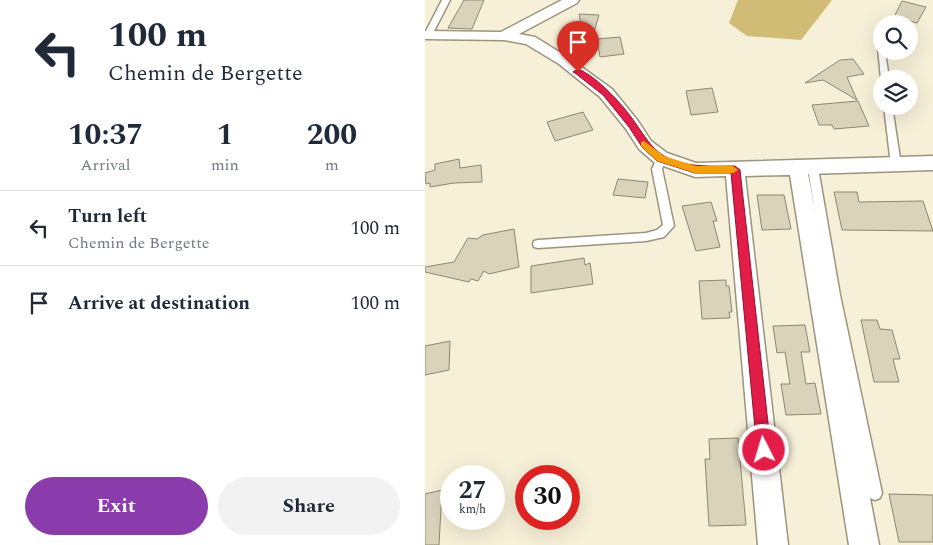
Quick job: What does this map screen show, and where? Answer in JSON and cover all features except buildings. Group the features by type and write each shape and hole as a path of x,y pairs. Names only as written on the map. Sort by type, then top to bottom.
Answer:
{"street":[{"path":"504,36 572,0"},
{"path":"427,35 504,36 530,40 564,61 606,93 632,125 645,145 661,158 695,170 933,163"},
{"path":"805,168 864,545"},
{"path":"735,170 773,545"}],"lane":[{"path":"427,35 446,0"},
{"path":"889,115 896,165"},
{"path":"538,244 646,237 660,234 669,226 657,169 661,158"},
{"path":"805,168 834,295 875,493"}],"shaded area":[{"path":"738,0 832,0 801,40 747,36 729,23"}],"slow traffic":[{"path":"644,144 661,158 695,170 733,170"}],"route":[{"path":"578,72 606,93 632,125 645,145 661,158 695,170 735,170 764,450"}]}
